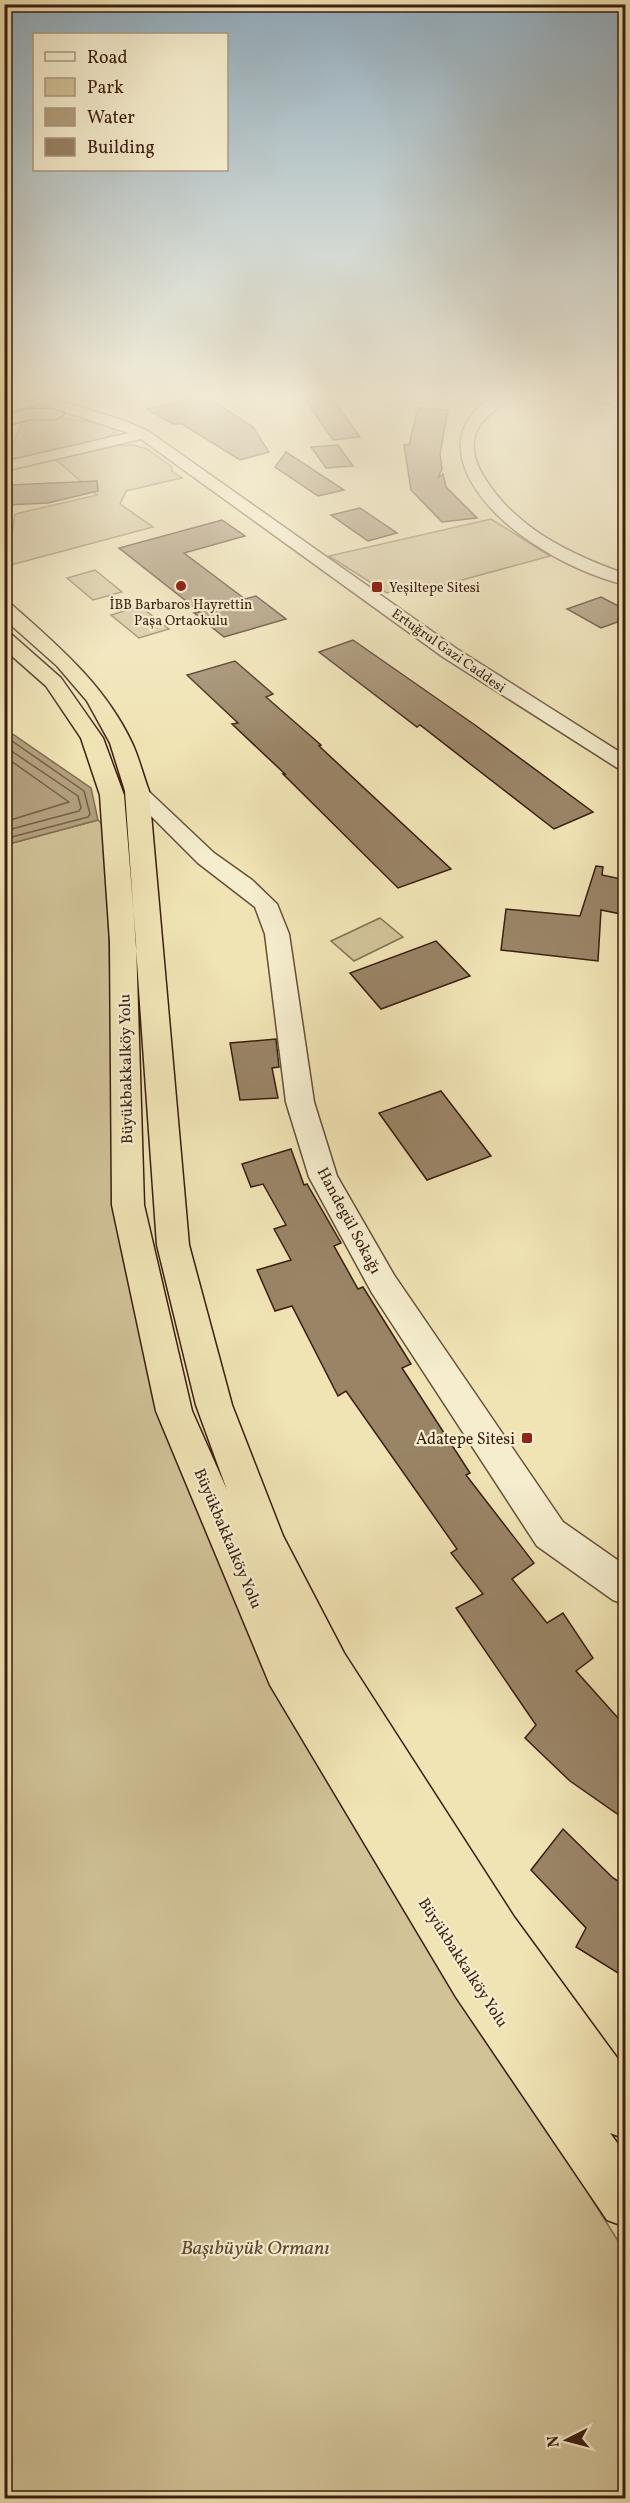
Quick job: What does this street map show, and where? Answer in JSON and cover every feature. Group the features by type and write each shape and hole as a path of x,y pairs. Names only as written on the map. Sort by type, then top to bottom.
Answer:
{"highway":[{"path":"4,608 64,662 96,699 121,743 122,787"},
{"path":"4,638 54,682 122,787"},
{"name":"Büyükbakkalköy Yolu","path":"626,2114 498,1934 329,1668 266,1543 214,1405 173,1245 145,868 122,787 112,795 123,942 128,1205 174,1412 285,1670 473,1980 626,2201"}],"street":[{"name":"Ertuğrul Gazi Caddesi","path":"253,512 450,652 626,765"},
{"path":"503,512 553,549 582,564 626,580"},
{"name":"Handegül Sokağı","path":"122,787 265,904 278,934 300,1102 323,1177 383,1284 477,1428 550,1534 626,1587"}],"green space":[{"path":"24,512 131,512 153,527 7,566 15,514"},
{"path":"491,519 550,556 414,593 404,588 387,593 329,556"},
{"path":"95,570 122,592 93,600 67,578"},
{"path":"140,606 169,629 139,638 111,615"},
{"name":"Başıbüyük Ormanı","path":"98,820 106,828 114,1134 148,1329 320,1765 625,2252 625,2498 5,2498 5,845"},
{"path":"380,918 403,937 354,961 331,941"}],"water":[{"path":"5,732 14,735 91,788 98,820 5,845"}],"building":[{"path":"344,512 366,512 397,533 368,541 331,515"},
{"path":"432,512 471,512 477,518 442,522"},
{"path":"222,520 245,536 184,553 245,599 256,596 286,619 224,637 194,613 200,612 119,548"},
{"path":"601,597 626,610 626,619 601,628 567,609"},
{"path":"353,640 475,725 593,812 554,829 420,725 417,727 319,652"},
{"path":"235,661 273,694 266,697 321,745 319,746 451,869 398,888 232,724 238,723 187,675"},
{"path":"596,866 603,867 602,875 626,880 626,915 601,910 598,961 501,950 506,909 580,916"},
{"path":"436,941 470,976 381,1009 350,973"},
{"path":"276,1039 279,1067 272,1068 278,1098 240,1100 230,1043"},
{"path":"441,1091 491,1156 427,1180 379,1113"},
{"path":"291,1149 304,1185 307,1184 341,1243 334,1246 358,1289 363,1287 411,1364 402,1368 470,1473 466,1475 534,1563 512,1579 547,1623 563,1613 593,1658 576,1671 626,1727 626,1820 570,1781 525,1738 536,1725 456,1608 483,1594 451,1553 457,1549 346,1391 338,1396 292,1306 275,1311 257,1270 291,1260 274,1229 286,1225 263,1184 251,1187 242,1164"},
{"path":"563,1829 613,1878 626,1886 626,1978 576,1947 586,1928 531,1870"}],"place":[{"name":"İBB Barbaros Hayrettin Paşa Ortaokulu","path":"181,586"},
{"name":"Yeşiltepe Sitesi","path":"377,587"},
{"name":"Adatepe Sitesi","path":"527,1438"}]}
